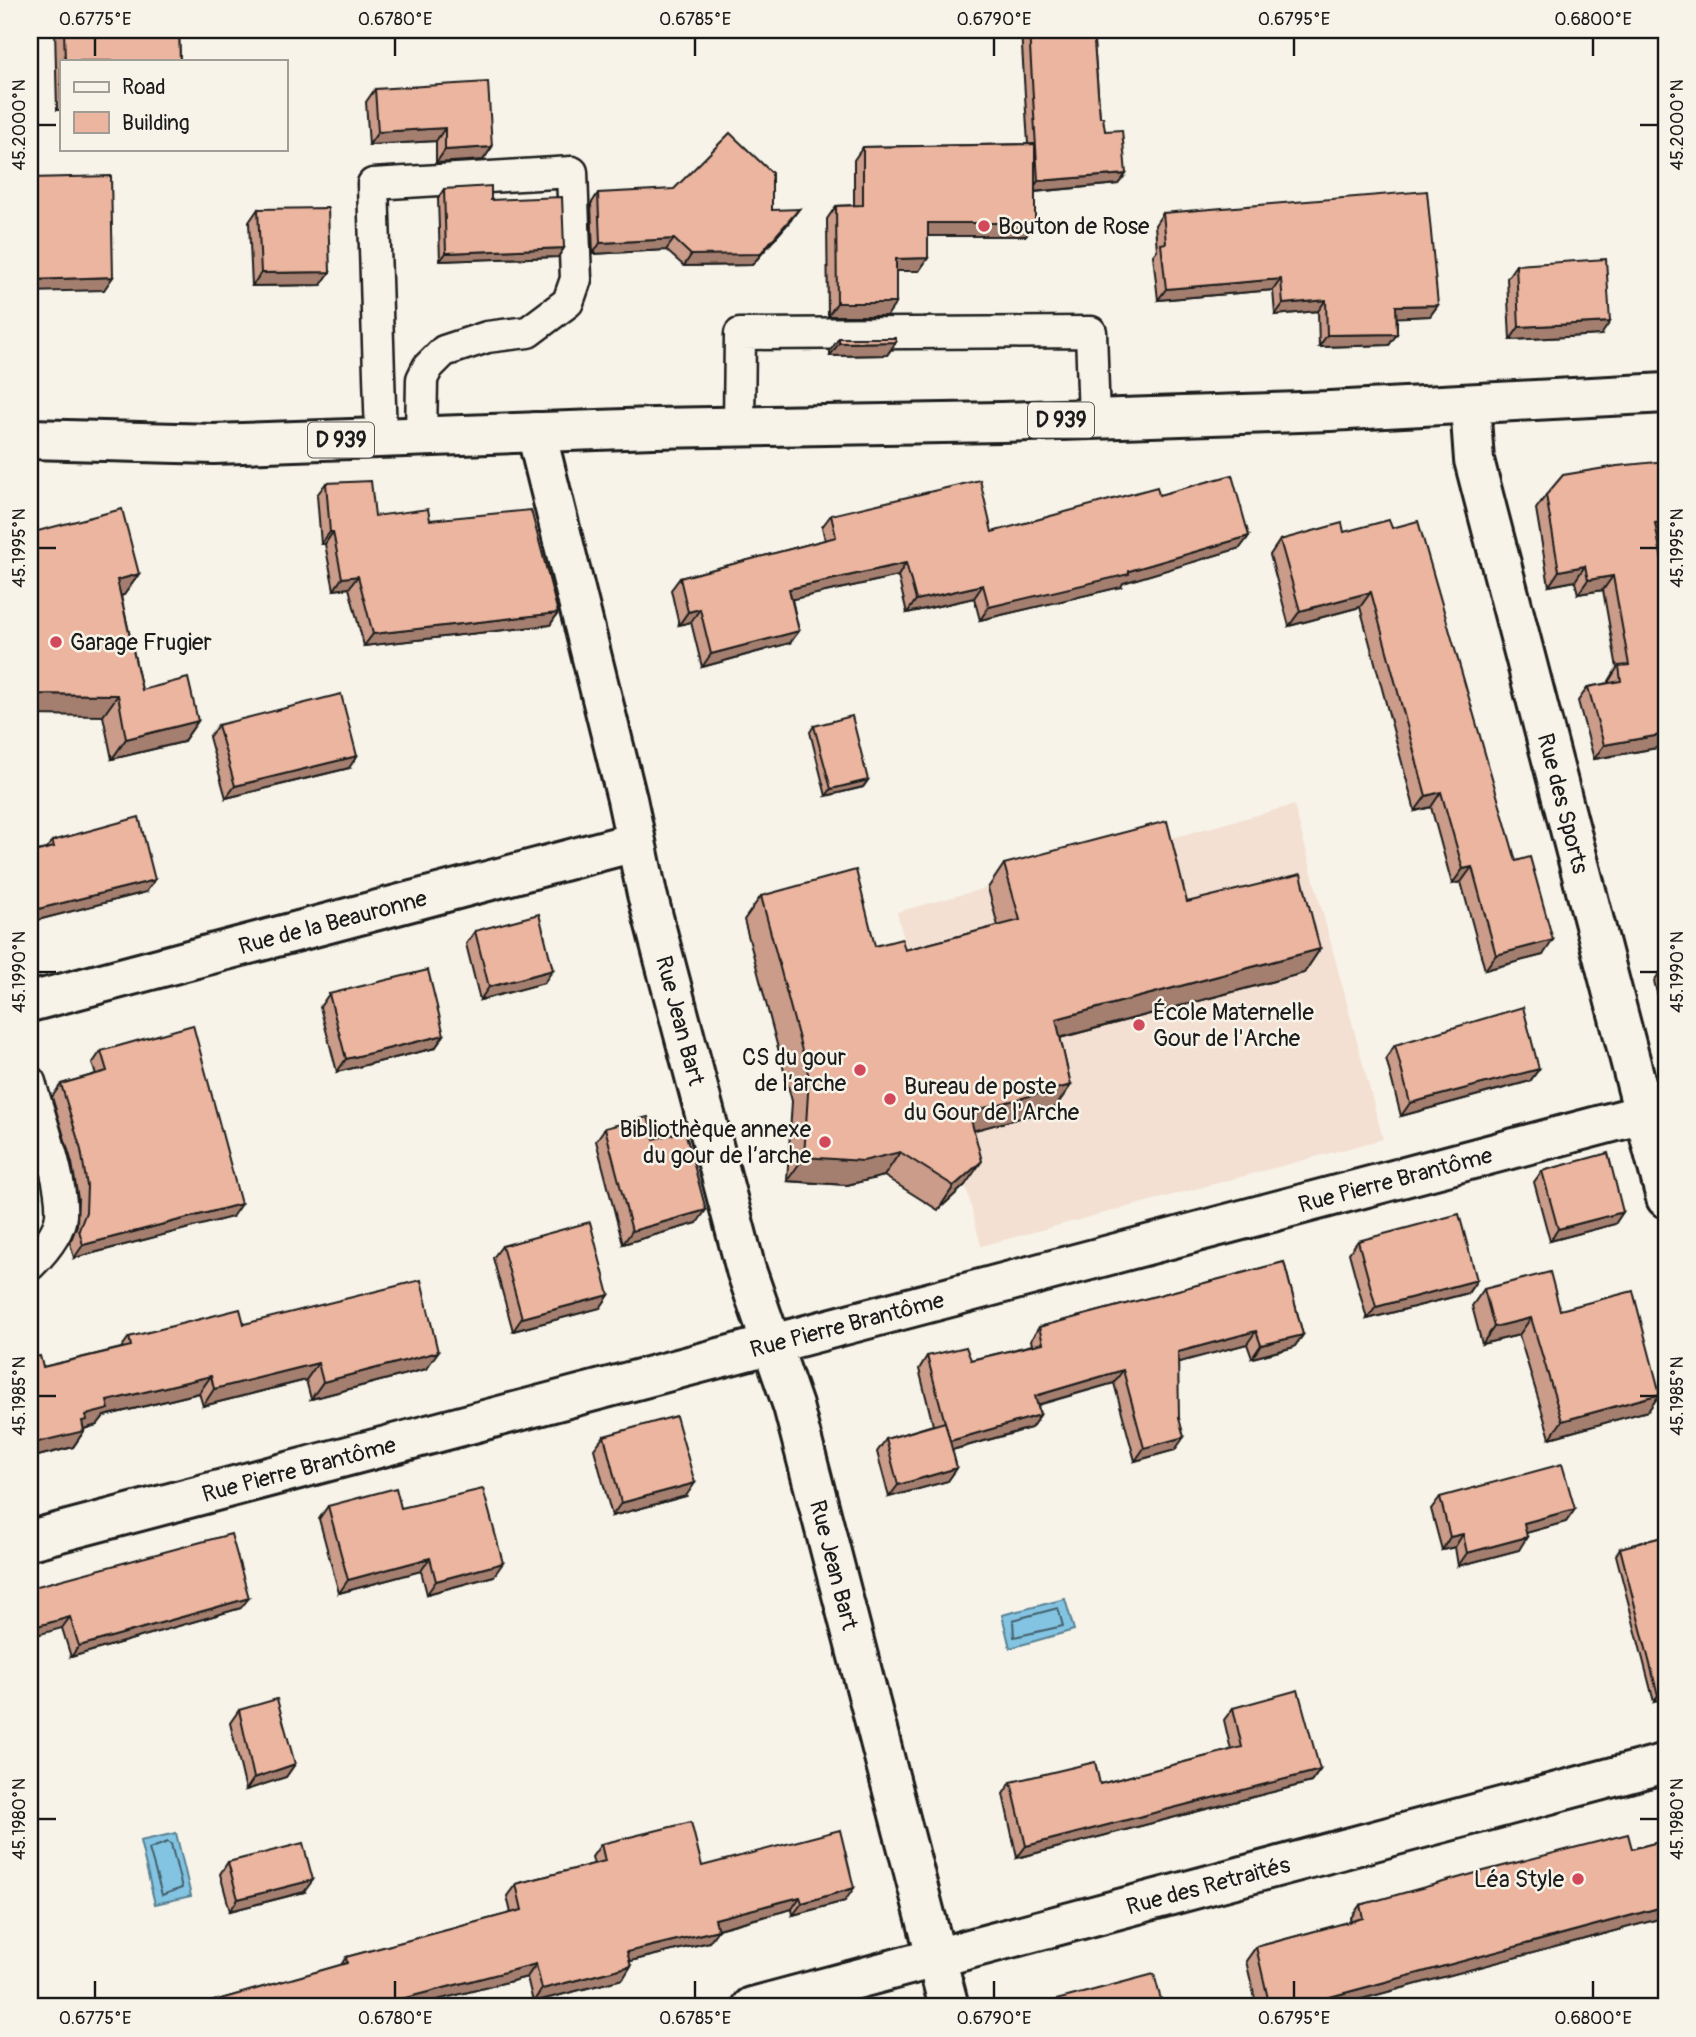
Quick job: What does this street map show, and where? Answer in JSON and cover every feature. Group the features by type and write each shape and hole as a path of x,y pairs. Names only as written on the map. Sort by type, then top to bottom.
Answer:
{"street":[{"name":"D 939","path":"30,439 214,444 739,426 1094,419 1470,405 1666,393"},
{"name":"Rue des Sports","path":"1470,405 1474,460 1655,1111 1666,1198"},
{"name":"Rue Jean Bart","path":"536,432 639,857 746,1270 769,1345 793,1406 950,2007"},
{"name":"Rue de la Beauronne","path":"30,1002 639,857"},
{"name":"Rue Pierre Brantôme","path":"30,1540 1655,1111"},
{"name":"Rue des Retraités","path":"752,2007 1666,1763"}],"lane":[{"path":"381,438 373,184 572,172 576,279 568,302 528,332 487,337 443,351 428,367 422,379 421,437"},
{"path":"739,426 740,334 1091,332 1094,419"},
{"path":"30,1082 60,1193 61,1217 42,1252 30,1265"}],"shaded area":[{"name":"École Maternelle Gour de l'Arche","path":"1294,805 1383,1139 981,1246 897,912"}],"water":[{"path":"1065,1599 1074,1630 1010,1648 1002,1615"},
{"path":"176,1833 191,1896 155,1904 140,1841"}],"building":[{"path":"64,30 179,30 180,60 65,60"},
{"path":"1029,30 1093,30 1100,117 1103,117 1105,131 1122,130 1126,174 1038,181"},
{"path":"488,82 492,147 445,150 445,128 378,132 375,89"},
{"path":"730,133 772,173 772,210 799,209 760,254 691,255 674,239 600,243 598,193 674,189"},
{"path":"1035,144 1035,223 928,223 928,258 896,259 896,303 837,303 836,206 863,205 863,147"},
{"path":"111,176 113,277 30,280 30,178"},
{"path":"491,186 491,200 562,197 564,248 446,253 444,189"},
{"path":"1427,191 1438,305 1396,306 1397,334 1327,335 1326,300 1283,304 1281,279 1166,289 1161,244 1166,243 1163,213"},
{"path":"328,208 330,272 261,273 258,209"},
{"path":"1606,259 1610,322 1519,327 1516,265"},
{"path":"839,338 896,338 896,342 839,343"},
{"path":"1666,461 1666,522 1655,523 1666,582 1666,626 1663,627 1666,643 1666,734 1604,745 1588,687 1621,681 1619,666 1629,665 1613,576 1588,580 1585,566 1559,571 1546,495 1563,475"},
{"path":"1232,475 1249,536 1129,571 1129,574 989,607 983,585 916,600 906,563 789,589 799,631 711,654 700,609 688,612 680,578 836,537 831,515 980,480 992,532 1157,487 1159,495"},
{"path":"371,481 375,516 428,509 430,520 531,510 558,613 373,634 358,576 342,578 333,532 330,532 326,483"},
{"path":"122,509 139,574 117,580 142,690 188,678 198,721 126,739 118,695 30,694 30,533"},
{"path":"1389,520 1392,528 1418,521 1516,861 1530,857 1553,940 1496,955 1472,867 1463,869 1441,792 1426,796 1371,592 1300,611 1280,540 1342,523 1344,532"},
{"path":"341,694 357,756 235,786 218,725"},
{"path":"852,716 868,780 831,789 814,726"},
{"path":"139,817 155,880 30,911 30,853 54,847 52,841"},
{"path":"1167,821 1187,902 1301,874 1320,949 1056,1019 1071,1085 969,1112 982,1161 954,1186 900,1152 863,1161 804,1157 809,1077 761,896 856,870 875,946 902,939 905,950 1020,920 1004,864"},
{"path":"539,914 553,970 489,987 475,931"},
{"path":"428,970 444,1035 346,1059 329,994"},
{"path":"1523,1007 1539,1069 1410,1103 1395,1045"},
{"path":"193,1025 241,1204 83,1245 79,1230 86,1212 87,1186 81,1150 61,1084 107,1071 101,1051"},
{"path":"648,1117 654,1139 685,1131 706,1210 632,1231 605,1128"},
{"path":"1608,1153 1623,1212 1558,1229 1542,1171"},
{"path":"1459,1214 1477,1280 1376,1307 1358,1241"},
{"path":"590,1222 609,1295 522,1318 502,1246"},
{"path":"1284,1262 1303,1335 1261,1345 1256,1331 1178,1352 1179,1418 1184,1437 1144,1448 1123,1370 1035,1396 1040,1415 950,1441 927,1356 966,1347 971,1360 1043,1343 1039,1327"},
{"path":"1550,1272 1560,1310 1633,1291 1660,1394 1562,1421 1531,1318 1494,1327 1484,1289"},
{"path":"421,1280 438,1352 323,1382 318,1363 214,1389 211,1376 107,1401 109,1409 86,1415 87,1420 82,1421 84,1431 30,1444 30,1358 40,1356 43,1367 131,1346 129,1337 240,1309 244,1324"},
{"path":"676,1416 695,1483 621,1503 604,1436"},
{"path":"945,1422 957,1468 898,1485 886,1439"},
{"path":"1562,1464 1575,1509 1524,1523 1527,1537 1467,1553 1463,1534 1450,1537 1440,1497"},
{"path":"396,1488 401,1508 483,1489 503,1563 436,1581 430,1558 348,1580 328,1506"},
{"path":"231,1534 249,1598 79,1646 70,1617 30,1628 30,1588"},
{"path":"1666,1536 1666,1693 1658,1695 1620,1548"},
{"path":"1298,1690 1320,1770 1026,1846 1011,1782 1095,1762 1100,1784 1242,1747 1233,1708"},
{"path":"277,1699 295,1764 254,1778 239,1710"},
{"path":"691,1822 702,1866 840,1830 854,1888 802,1903 800,1897 715,1919 718,1930 627,1952 631,1966 542,1989 536,1964 370,2007 193,2007 347,1963 346,1957 522,1910 516,1884 605,1861 601,1844"},
{"path":"1628,1834 1632,1849 1666,1840 1666,1906 1315,2001 1317,2007 1270,2007 1256,1947 1363,1918 1360,1905"},
{"path":"303,1843 313,1880 238,1899 228,1862"},
{"path":"1154,1974 1163,2007 1046,2007 1045,2003"},
{"path":"67,2003 68,2007 47,2007"}],"place":[{"name":"Bouton de Rose","path":"984,226"},
{"name":"Garage Frugier","path":"56,642"},
{"name":"École Maternelle Gour de l'Arche","path":"1139,1025"},
{"name":"CS du gour de l’arche","path":"860,1070"},
{"name":"Bureau de poste du Gour de l'Arche","path":"890,1099"},
{"name":"Bibliothèque annexe du gour de l’arche","path":"825,1142"},
{"name":"Léa Style","path":"1578,1879"}]}
